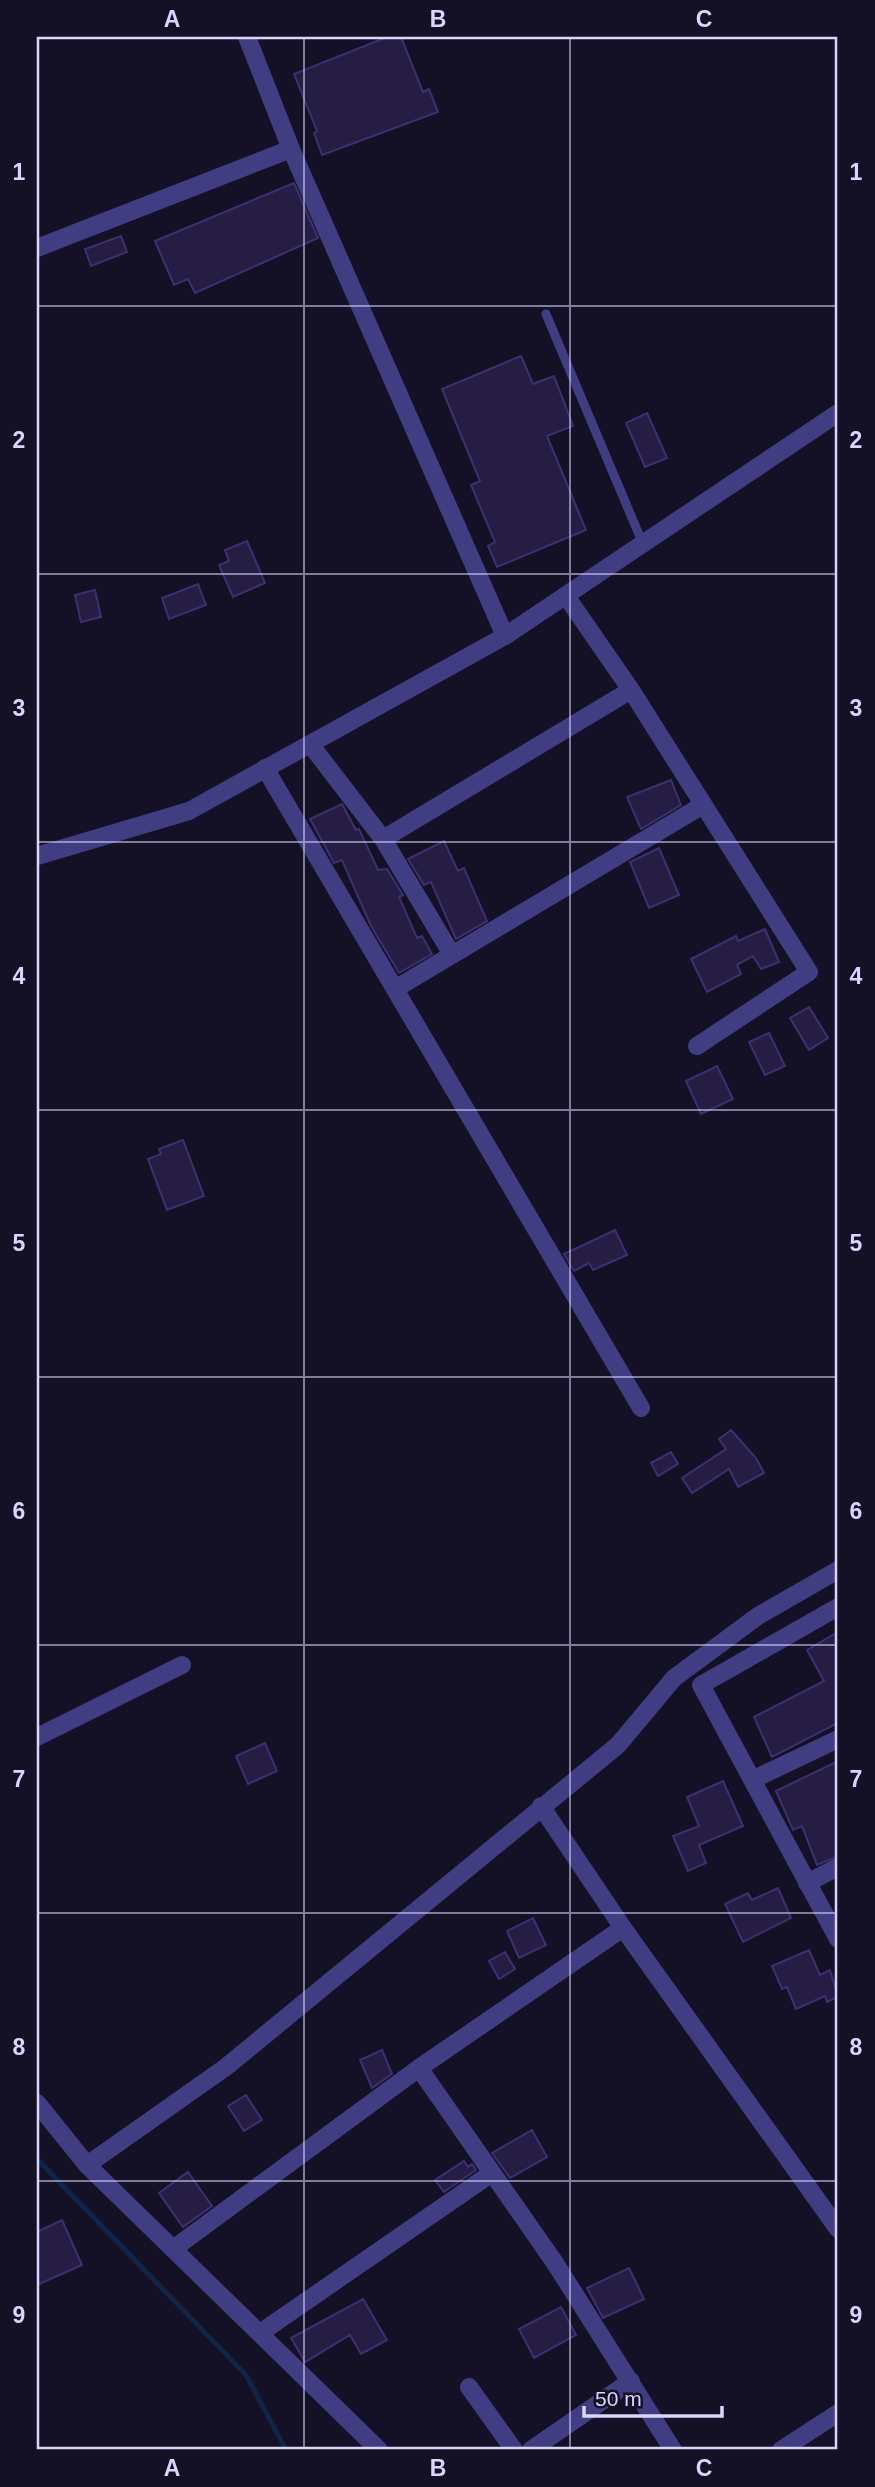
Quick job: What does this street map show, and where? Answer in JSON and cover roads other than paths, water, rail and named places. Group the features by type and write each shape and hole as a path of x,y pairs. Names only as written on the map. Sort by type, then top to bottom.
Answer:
{"street":[{"path":"247,37 291,149 505,636"},
{"path":"37,248 291,149"},
{"path":"37,856 189,811 505,636 838,413"},
{"path":"566,596 631,690 809,972 697,1046"},
{"path":"383,838 631,690"},
{"path":"310,744 383,838 451,953"},
{"path":"265,768 641,1408"},
{"path":"395,989 451,953 703,805"},
{"path":"87,2165 226,2067 618,1745 674,1678 758,1616 838,1570"},
{"path":"838,1607 701,1685 838,1939"},
{"path":"37,1737 182,1665"},
{"path":"752,1780 838,1739"},
{"path":"541,1806 623,1928 838,2229"},
{"path":"807,1882 838,1867"},
{"path":"173,2249 419,2068 623,1928"},
{"path":"419,2068 631,2381 673,2450"},
{"path":"37,2103 87,2165 379,2450"},
{"path":"260,2333 492,2173"},
{"path":"531,2450 631,2381"},
{"path":"469,2387 514,2450"},
{"path":"781,2450 838,2413"}],"lane":[{"path":"545,314 643,544"}],"waterway":[{"path":"37,2159 246,2375 286,2450"}]}
